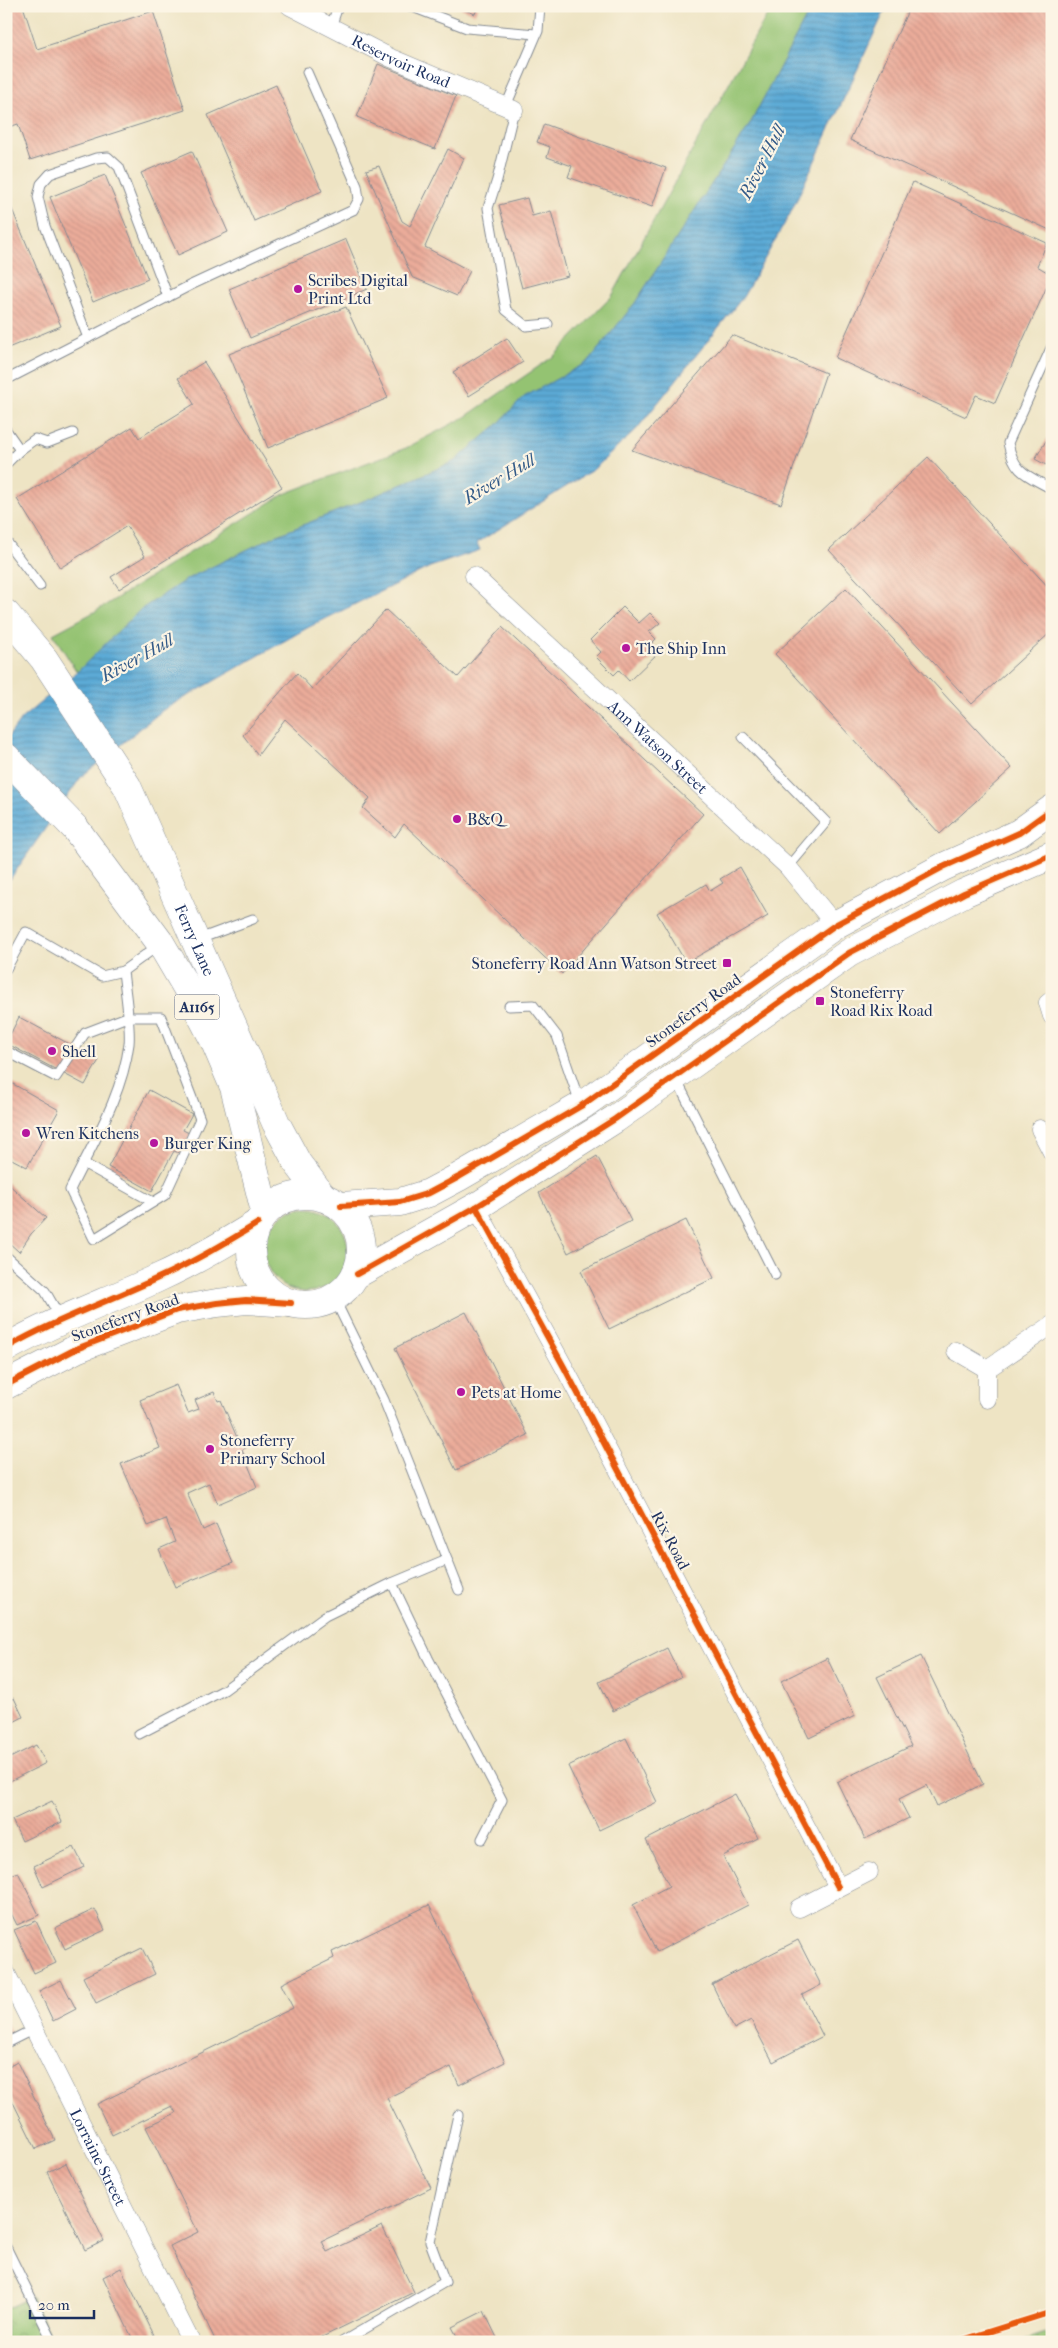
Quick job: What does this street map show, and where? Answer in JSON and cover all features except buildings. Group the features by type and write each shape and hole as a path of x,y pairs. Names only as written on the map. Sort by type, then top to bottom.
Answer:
{"main road":[{"name":"Ferry Lane","path":"6,614 44,659 127,786 276,1123 298,1164 332,1202"},
{"name":"Ferry Lane","path":"6,757 75,828 161,944 214,1040 234,1087 262,1218"},
{"name":"Stoneferry Road","path":"332,1202 400,1202 429,1193 581,1106 835,925 942,867 1019,833 1052,809"},
{"path":"357,1274 476,1206 615,1119 849,952 964,893 1052,855"},
{"path":"308,1194 332,1202 353,1220 360,1237 362,1256 357,1274 347,1288 334,1298 320,1304 292,1303 276,1296 264,1285 255,1271 251,1255 252,1238 262,1218 278,1202 292,1196 308,1194"},
{"name":"Stoneferry Road","path":"6,1348 61,1318 158,1278 227,1242 262,1218"},
{"name":"Stoneferry Road","path":"6,1385 76,1349 177,1310 217,1302 246,1300 292,1303"}],"street":[{"name":"Reservoir Road","path":"290,6 391,58 510,108"},
{"name":"Ann Watson Street","path":"474,576 788,867 835,925"},
{"path":"1052,1000 1048,1003 1052,1016"},
{"path":"1040,1129 1052,1152"},
{"name":"Rix Road","path":"476,1206 564,1367 838,1887"},
{"path":"987,1369 1052,1325"},
{"path":"956,1351 987,1369"},
{"path":"987,1369 987,1399"},
{"path":"799,1908 869,1872"},
{"name":"Lorraine Street","path":"6,1973 191,2342"}],"lane":[{"path":"331,27 338,6"},
{"path":"410,6 467,28 536,34"},
{"path":"540,6 536,34 510,108 497,180 488,208 506,310 526,326 548,324"},
{"path":"6,380 168,297 353,210 359,199 357,186 307,72"},
{"path":"88,338 45,226 38,197 41,184 50,174 96,158 108,157 119,167 168,297"},
{"path":"1052,346 1008,443 1011,457 1017,468 1052,489"},
{"path":"6,430 20,450"},
{"path":"6,464 35,439 47,443 73,433"},
{"path":"6,541 40,586"},
{"path":"743,737 826,822 788,867"},
{"path":"195,940 253,920"},
{"path":"6,969 26,932 102,976 123,971 161,944"},
{"path":"6,1051 56,1078 85,1033 127,1017 162,1017 200,1119 165,1195 94,1239 70,1190 114,1101 129,1043 127,1017 123,971"},
{"path":"509,1006 533,1005 557,1036 581,1106"},
{"path":"675,1077 775,1275"},
{"path":"83,1163 153,1202"},
{"path":"6,1256 44,1292 61,1318"},
{"path":"334,1298 384,1400 459,1590"},
{"path":"139,1734 224,1690 325,1616 392,1583 447,1560"},
{"path":"392,1583 428,1658 502,1800 482,1839"},
{"path":"6,2043 34,2029"},
{"path":"342,2342 445,2282 430,2242 458,2114"},
{"path":"6,2247 53,2342"}],"green space":[{"path":"772,6 812,6 749,126 635,303 588,362 524,397 496,426 455,461 368,499 273,537 187,579 140,610 77,672 53,634 96,611 284,494 406,448 465,417 554,356 612,296"},
{"path":"298,1208 314,1208 330,1215 341,1226 348,1242 345,1266 336,1280 330,1285 314,1292 298,1292 282,1285 271,1274 264,1258 264,1242 271,1226 282,1215"},
{"path":"31,2297 53,2342 6,2342 6,2309"},
{"path":"1052,2331 1052,2342 1018,2342"}],"water":[{"name":"River Hull","path":"812,6 887,6 790,214 743,297 636,430 594,469 477,543 480,550 430,567 309,627 163,710 81,777 6,885 6,740 21,719 77,672 140,610 187,579 273,537 368,499 455,461 496,426 524,397 588,362 635,303 749,126"}],"cycle path":[{"path":"341,1206 400,1202 429,1193 459,1177 581,1106 835,925 943,867 1019,833 1052,809"},
{"path":"357,1274 476,1207 615,1119 849,953 964,893 1052,855"},
{"path":"476,1207 564,1367 838,1887"},
{"path":"6,1348 62,1320 171,1272 258,1223"},
{"path":"6,1385 76,1349 177,1310 246,1300 291,1303"},
{"path":"956,2342 1052,2312"}],"place":[{"name":"Scribes Digital Print Ltd","path":"298,289"},
{"name":"The Ship Inn","path":"626,648"},
{"name":"B&Q","path":"457,819"},
{"name":"Stoneferry Road Ann Watson Street","path":"727,963"},
{"name":"Stoneferry Road Rix Road","path":"820,1001"},
{"name":"Shell","path":"52,1051"},
{"name":"Wren Kitchens","path":"26,1133"},
{"name":"Burger King","path":"154,1143"},
{"name":"Pets at Home","path":"461,1392"},
{"name":"Stoneferry Primary School","path":"210,1449"}]}
